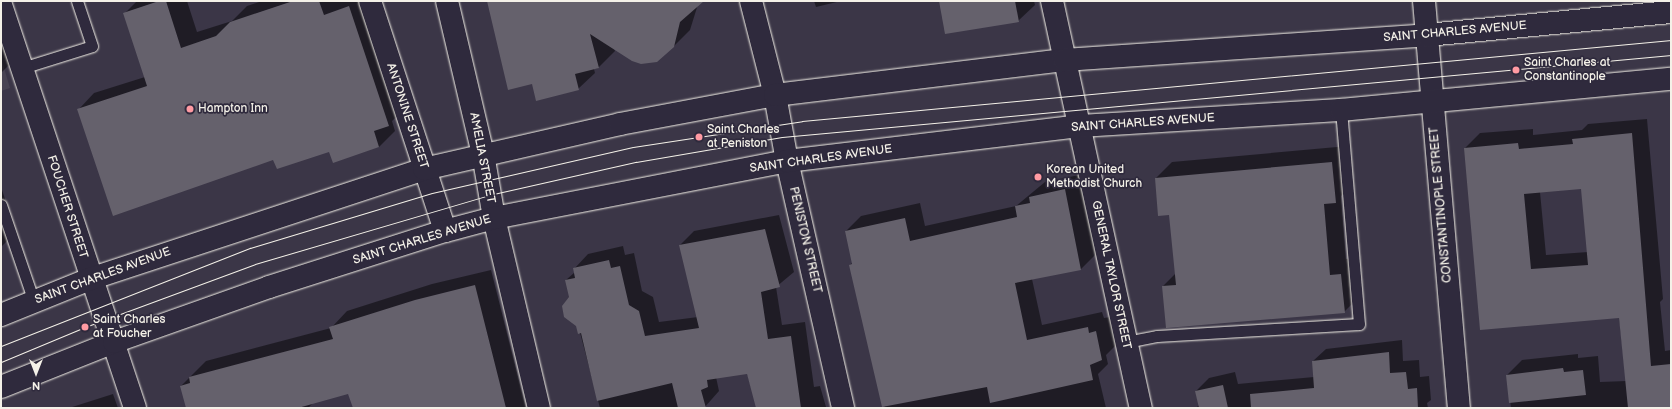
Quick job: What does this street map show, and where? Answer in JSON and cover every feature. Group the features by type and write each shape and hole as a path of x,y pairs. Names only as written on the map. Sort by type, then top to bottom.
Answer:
{"main road":[{"name":"ANTONINE STREET","path":"370,1 445,231"},
{"name":"AMELIA STREET","path":"447,1 483,154 494,218 539,408"},
{"name":"PENISTON STREET","path":"751,1 775,95 787,161 843,408"},
{"name":"GENERAL TAYLOR STREET","path":"1052,1 1141,408"},
{"name":"CONSTANTINOPLE STREET","path":"1424,1 1431,100 1459,408"},
{"name":"FOUCHER STREET","path":"1,5 90,279 114,342 135,408"},
{"name":"SAINT CHARLES AVENUE","path":"1,315 90,279 424,169 483,154 620,124 775,95 1064,60 1427,35 1671,12"},
{"name":"SAINT CHARLES AVENUE","path":"1,387 114,342 269,287 445,231 494,218 787,161 1079,126 1341,110 1431,100 1671,80"}],"lane":[{"path":"22,68 92,46 77,1"},
{"path":"1126,342 1157,336 1359,324 1341,110"},
{"path":"1,205 34,302"}],"shaded area":[{"path":"1,58 10,88 1,91"}],"building":[{"path":"159,1 166,1 181,48 216,36 230,22 293,1 319,1 324,15 349,6 389,126 374,131 379,147 333,163 329,152 277,169 273,160 113,216 77,109 147,86 123,13"},
{"path":"487,1 704,1 680,22 674,47 657,62 641,64 632,61 590,34 599,68 575,74 579,90 536,101 532,84 508,90"},
{"path":"939,1 1015,1 1019,22 945,34"},
{"path":"1632,133 1651,366 1671,364 1671,408 1628,408 1619,318 1480,330 1464,148 1518,143 1519,149 1573,144 1572,139","holes":["1581,189 1588,265 1531,269 1524,194"]},
{"path":"1332,162 1336,203 1324,204 1330,275 1341,274 1345,313 1166,328 1162,286 1176,285 1169,215 1158,216 1155,178"},
{"path":"1065,189 1081,270 1015,283 1027,340 1088,327 1089,333 1096,331 1102,360 1090,365 1093,380 990,403 987,387 882,407 849,265 852,264 845,231 905,218 910,241 1017,217 1015,206 1030,203 1029,197"},
{"path":"765,229 780,287 761,292 768,339 791,336 801,408 756,408 747,374 707,380 708,387 701,390 706,408 678,408 672,383 597,401 581,333 578,334 576,326 564,317 562,306 569,297 565,280 575,278 573,268 609,260 611,268 620,266 629,305 639,311 645,336 699,328 679,245"},
{"path":"475,285 506,408 353,408 348,394 298,408 186,408 180,386 190,383 189,377 333,339 329,327 415,300"},
{"path":"1389,352 1390,373 1406,372 1408,389 1417,388 1418,408 1251,408 1250,394 1314,388 1312,361"},
{"path":"1563,368 1564,372 1583,370 1586,395 1509,403 1506,375"},
{"path":"1223,385 1228,408 1199,408 1195,391"}],"tram line":[{"path":"1,346 250,248 432,193 633,147 802,121 1671,40"},
{"path":"1,362 85,327 255,264 489,195 636,162 782,137 1671,55"}],"place":[{"name":"Saint Charles at Constantinople","path":"1516,70"},
{"name":"Hampton Inn","path":"190,109"},
{"name":"Saint Charles at Peniston","path":"699,137"},
{"name":"Korean United Methodist Church","path":"1038,177"},
{"name":"Saint Charles at Foucher","path":"85,327"}]}
